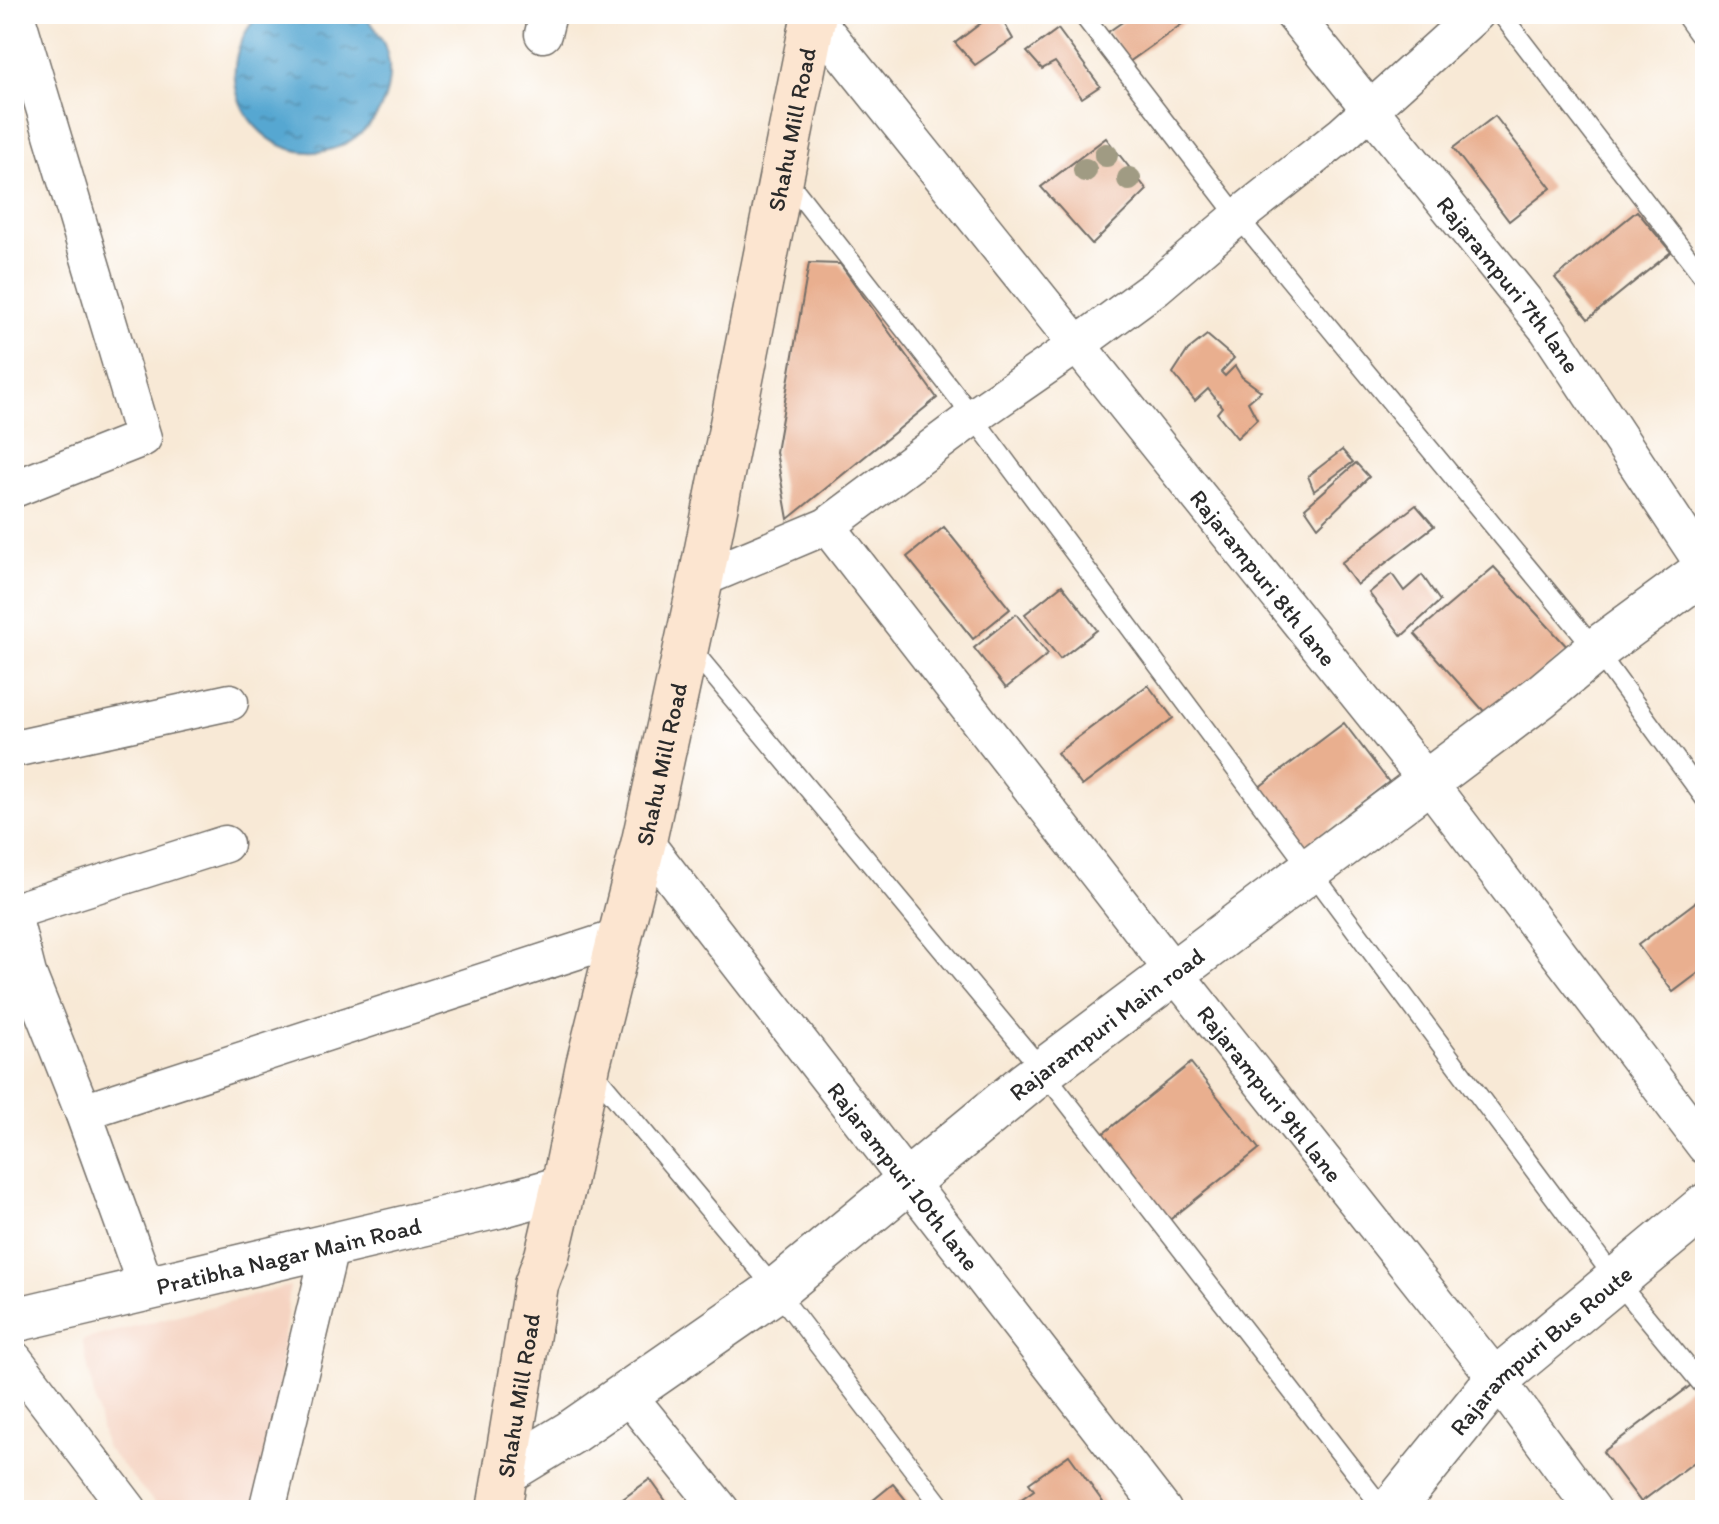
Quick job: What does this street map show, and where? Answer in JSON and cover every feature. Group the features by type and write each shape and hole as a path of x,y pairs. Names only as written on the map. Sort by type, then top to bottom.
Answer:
{"main road":[{"name":"Shahu Mill Road","path":"502,1499 536,1285 547,1256 588,1065 644,841 701,579 814,15"}],"street":[{"path":"14,489 143,438 16,14"},
{"name":"Rajarampuri 7th lane","path":"1293,14 1548,330 1705,569"},
{"path":"701,579 827,526 973,417 1077,345 1156,287 1372,109 1476,14"},
{"path":"1695,14 1705,28"},
{"name":"Rajarampuri 8th lane","path":"814,15 1428,782 1705,1146"},
{"name":"Rajarampuri 9th lane","path":"827,526 1174,972 1497,1379 1593,1510"},
{"name":"Rajarampuri Main road","path":"502,1499 627,1394 776,1290 1043,1071 1705,569"},
{"path":"14,749 230,702"},
{"name":"Rajarampuri 10th lane","path":"644,841 1163,1510"},
{"path":"14,911 225,844"},
{"path":"14,919 28,974 83,1112 147,1289"},
{"path":"83,1112 620,937"},
{"name":"Pratibha Nagar Main Road","path":"14,1320 563,1188"},
{"name":"Rajarampuri Bus Route","path":"1391,1510 1497,1379 1705,1206"},
{"path":"267,1510 331,1244"},
{"path":"14,1359 129,1510"},
{"path":"627,1394 721,1510"}],"lane":[{"path":"1082,14 1238,217 1596,650 1705,799"},
{"path":"1501,14 1705,279"},
{"path":"783,174 973,417 1616,1280 1705,1388"},
{"path":"686,642 1043,1071 1384,1510"},
{"path":"588,1065 776,1290 944,1510"}],"shaded area":[{"path":"290,1286 264,1510 161,1510 105,1446 82,1340"}],"water":[{"path":"259,14 362,14 376,29 388,55 387,92 376,116 362,132 333,149 305,152 278,144 256,127 241,103 235,75 240,45"}],"building":[{"path":"993,14 999,14 1013,39 975,65 955,43"},
{"path":"1134,14 1196,14 1129,62 1108,32"},
{"path":"1058,29 1100,86 1082,98 1055,62 1042,69 1027,52"},
{"path":"1495,116 1551,188 1509,221 1453,148"},
{"path":"1106,138 1147,190 1092,244 1041,187"},
{"path":"1637,211 1671,252 1588,319 1555,278"},
{"path":"809,263 840,264 937,398 788,519 776,452"},
{"path":"1207,335 1234,358 1221,372 1225,376 1235,366 1242,377 1261,391 1248,402 1257,419 1237,438 1217,413 1222,407 1208,389 1195,401 1173,373 1188,350"},
{"path":"1342,450 1353,462 1314,491 1308,476"},
{"path":"1356,463 1369,477 1318,527 1305,508"},
{"path":"1416,505 1434,526 1357,585 1341,563"},
{"path":"944,527 1010,609 973,639 907,557"},
{"path":"1494,567 1570,650 1489,717 1415,634"},
{"path":"1392,574 1404,591 1422,575 1440,601 1402,636 1369,593"},
{"path":"1062,585 1097,630 1060,659 1025,614"},
{"path":"1016,614 1048,654 1006,688 974,648"},
{"path":"1148,685 1173,718 1082,786 1057,753"},
{"path":"1344,723 1389,782 1303,848 1258,788"},
{"path":"1705,895 1705,968 1673,992 1638,945"},
{"path":"1191,1063 1259,1149 1167,1222 1099,1137"},
{"path":"1694,1383 1705,1398 1705,1454 1641,1502 1603,1452"},
{"path":"1069,1455 1105,1505 1097,1510 1006,1510 1034,1490 1029,1483"},
{"path":"650,1479 668,1504 659,1510 608,1510"},
{"path":"893,1484 914,1510 861,1510"}]}
